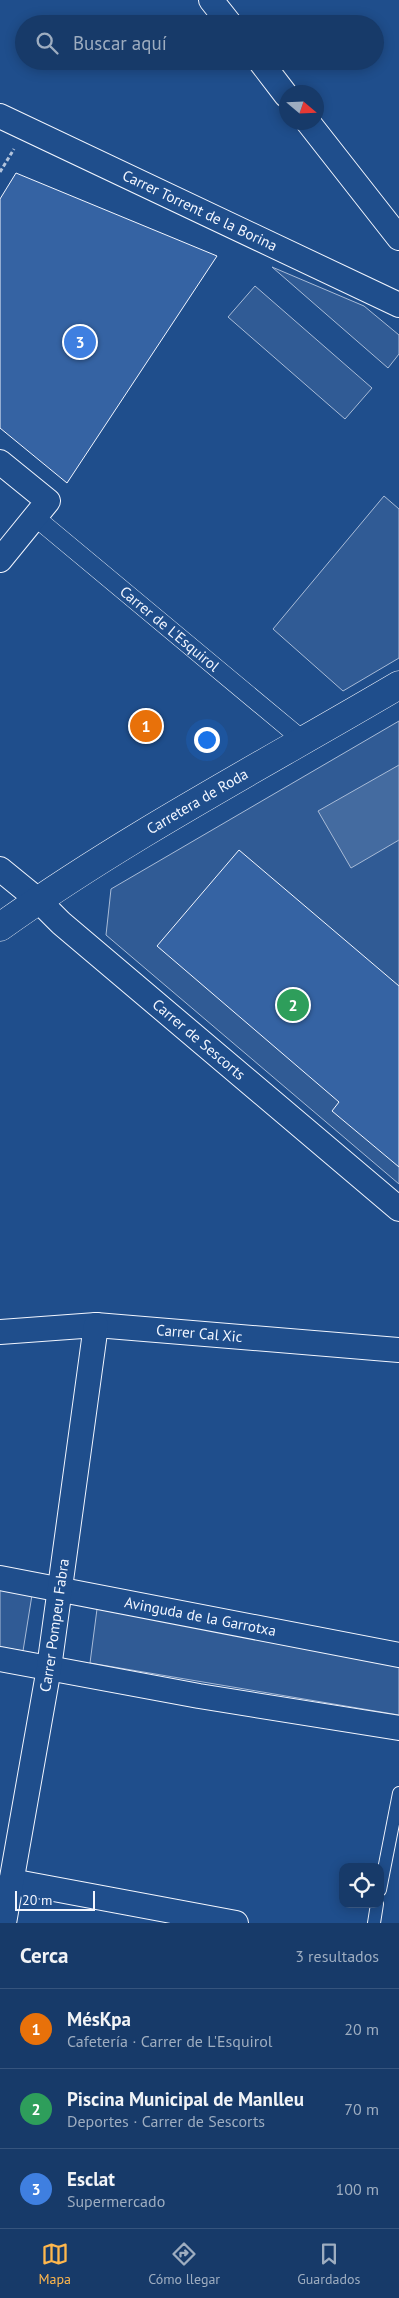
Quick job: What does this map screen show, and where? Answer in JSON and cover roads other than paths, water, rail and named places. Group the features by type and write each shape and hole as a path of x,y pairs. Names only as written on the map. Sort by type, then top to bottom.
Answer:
{"street":[{"path":"211,0 223,15"},
{"path":"267,70 279,86"},
{"name":"Carrer Torrent de la Borina","path":"0,116 399,305"},
{"path":"314,130 399,238"},
{"path":"0,462 42,509 0,560"},
{"name":"Carrer de L'Esquirol","path":"42,509 304,741"},
{"name":"Carretera de Roda","path":"0,927 38,900 120,848 399,685"},
{"name":"Carrer de Sescorts","path":"0,869 38,900 61,923 399,1209"},
{"name":"Carrer Cal Xic","path":"0,1332 96,1325 399,1350"},
{"name":"Carrer Pompeu Fabra","path":"4,1923 48,1668 96,1325"},
{"name":"Avinguda de la Garrotxa","path":"0,1578 399,1655"},
{"path":"0,1659 199,1696 399,1728"},
{"path":"11,1881 236,1923"}],"lane":[{"path":"384,1870 399,1793"},
{"path":"374,1923 376,1908"}],"place":[{"name":"Esclat","path":"80,342"},
{"name":"MésKpa","path":"146,726"},
{"name":"Piscina Municipal de Manlleu","path":"293,1005"}]}
